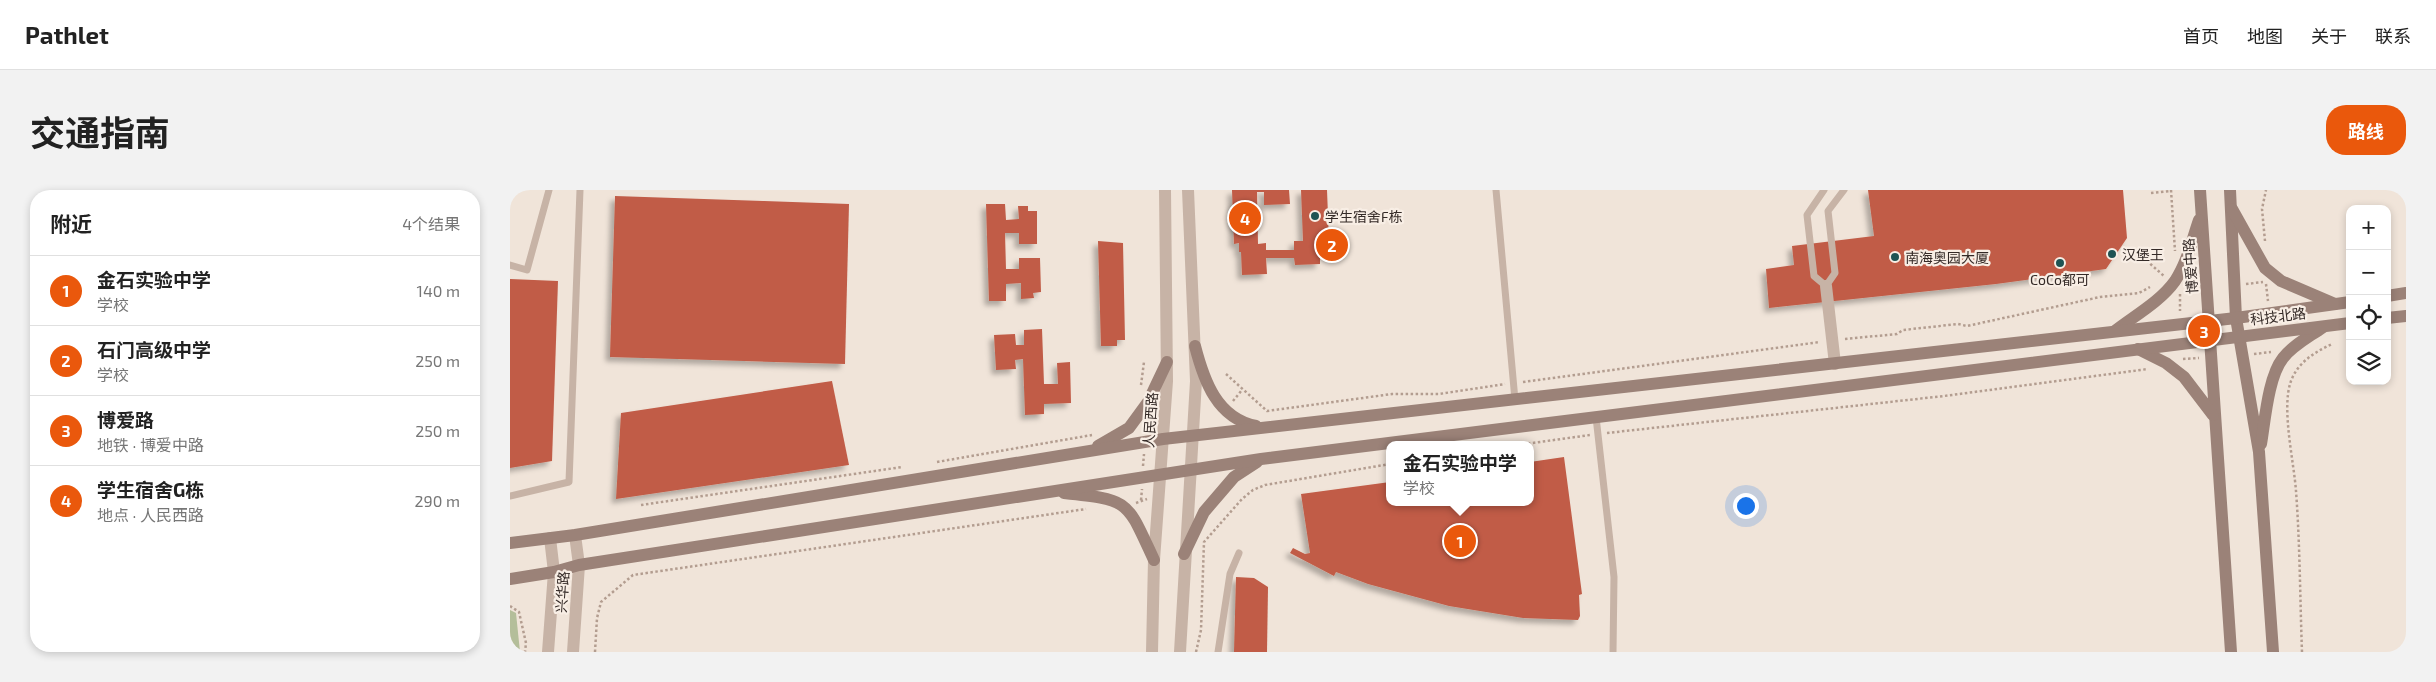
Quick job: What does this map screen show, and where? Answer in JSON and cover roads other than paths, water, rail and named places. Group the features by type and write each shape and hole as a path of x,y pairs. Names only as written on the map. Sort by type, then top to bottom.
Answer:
{"main road":[{"name":"博爱中路","path":"2200,190 2213,415 2231,652"},
{"path":"2230,190 2236,318 2259,452 2273,652"},
{"path":"2230,206 2265,268 2281,281 2335,304"},
{"path":"2113,332 2165,292 2176,280 2186,259 2201,212"},
{"path":"2391,295 2406,293"},
{"path":"510,543 575,535 1164,439 2208,322 2346,303"},
{"path":"2391,318 2406,316"},
{"name":"科技北路","path":"1405,441 2346,323"},
{"path":"2259,452 2275,373 2282,359 2294,347 2325,326"},
{"path":"1195,346 1201,371 1220,405 1242,423 1266,428"},
{"path":"2138,349 2166,363 2184,377 2213,415"},
{"path":"1090,451 1129,428 1148,402 1167,362"},
{"name":"科技北路","path":"510,579 554,572 579,565 1161,473 1386,443"},
{"path":"1184,554 1204,512 1234,477 1261,459"},
{"path":"1047,491 1112,499 1124,505 1133,514 1154,560"}],"street":[{"name":"人民西路","path":"1152,652 1154,560 1164,439 1167,362 1165,190"},
{"path":"1180,652 1184,554 1196,381 1188,190"},
{"path":"1826,286 1835,364"},
{"name":"兴华路","path":"573,652 579,565 575,535"},
{"name":"兴华路","path":"548,652 554,572 550,538"}],"lane":[{"path":"510,265 527,270 549,190"},
{"path":"510,496 568,482 580,190"},
{"path":"1496,190 1516,400"},
{"path":"1824,190 1807,215 1814,276 1826,286 1835,273 1828,211 1844,190"},
{"path":"1596,417 1614,576 1613,652"},
{"path":"1218,652 1230,574 1239,552"}],"place":[{"name":"学生宿舍F栋","path":"1315,216"},
{"name":"学生宿舍G栋","path":"1245,218"},
{"name":"石门高级中学","path":"1332,245"},
{"name":"汉堡王","path":"2112,254"},
{"name":"南海奥园大厦","path":"1895,257"},
{"name":"CoCo都可","path":"2060,263"},
{"name":"博爱路","path":"2204,331"},
{"name":"金石实验中学","path":"1460,541"}]}
